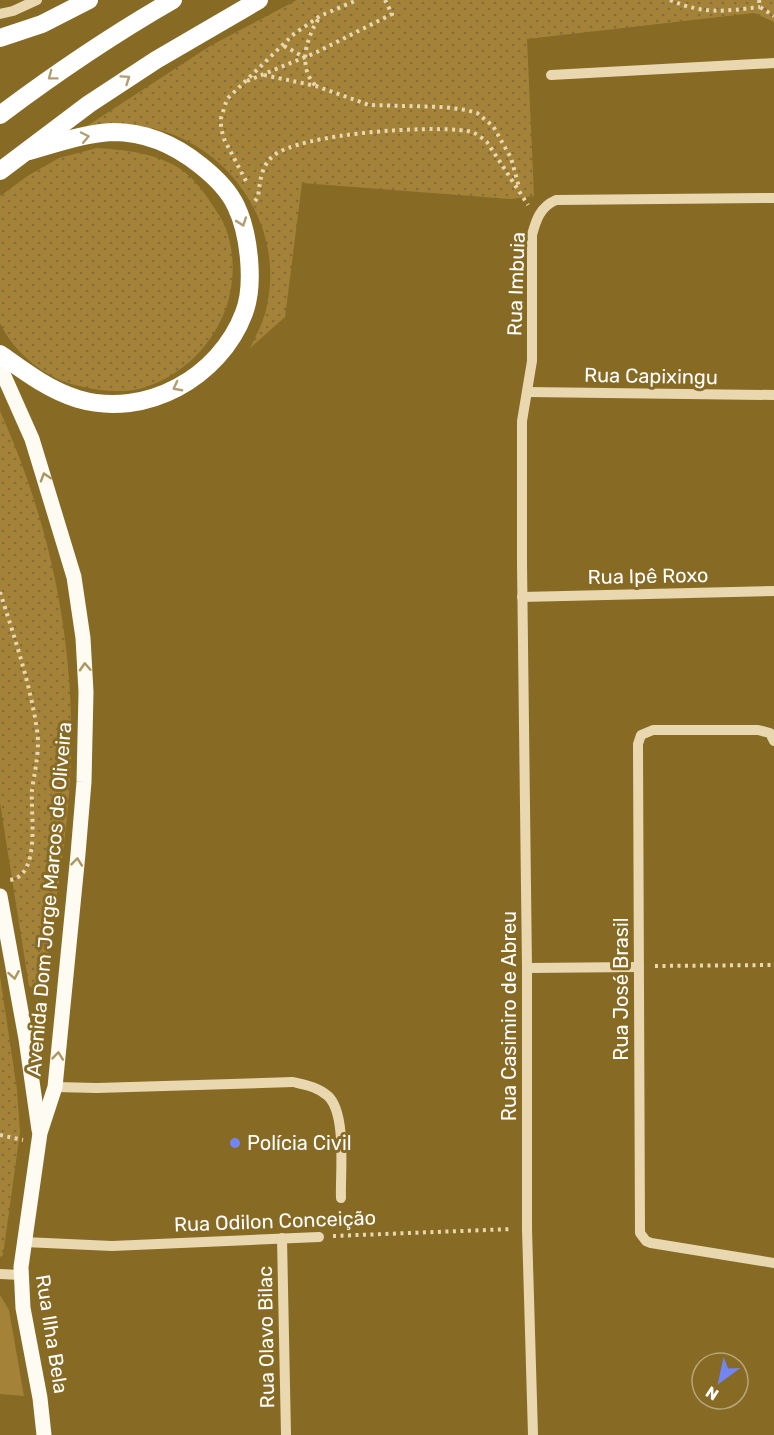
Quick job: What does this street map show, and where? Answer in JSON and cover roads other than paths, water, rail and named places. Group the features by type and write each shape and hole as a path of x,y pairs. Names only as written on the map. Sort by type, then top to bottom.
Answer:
{"highway":[{"path":"0,38 42,24 89,0"},
{"path":"0,115 61,69 173,0"},
{"path":"0,171 89,104 156,60 259,0"},
{"path":"0,354 50,388 80,400 103,404 123,404 159,397 193,379 219,356 244,312 249,280 246,241 242,220 235,204 204,168 190,157 158,140 142,135 113,132 65,141 29,151"}],"main road":[{"name":"Avenida Dom Jorge Marcos de Oliveira","path":"0,367 32,439 74,577 83,638 86,692 84,782 55,1087 39,1133"},
{"name":"Avenida Dom Jorge Marcos de Oliveira","path":"0,897 26,1039 39,1133"},
{"name":"Rua Ilha Bela","path":"39,1133 21,1275 23,1308 40,1398 44,1435"}],"street":[{"path":"0,14 37,0"},
{"path":"550,75 774,63"},
{"name":"Rua Imbuia","path":"522,597 522,421 532,361 532,236 537,218 549,203 565,198 774,198"},
{"name":"Rua Capixingu","path":"527,392 774,395"},
{"name":"Rua Ipê Roxo","path":"522,597 774,591"},
{"name":"Rua Casimiro de Abreu","path":"522,597 527,968 527,1229 533,1435"},
{"name":"Rua José Brasil","path":"772,737 758,730 654,730 641,735 638,744 640,1216 642,1238 651,1243 774,1263"},
{"path":"527,968 639,967"},
{"path":"55,1087 97,1088 293,1082 313,1086 328,1096 336,1107 340,1122 341,1198"},
{"name":"Rua Odilon Conceição","path":"24,1242 112,1246 319,1237"},
{"name":"Rua Olavo Bilac","path":"282,1238 286,1435"},
{"path":"0,1274 21,1275"}],"place":[{"name":"Polícia Civil","path":"235,1143"}]}
